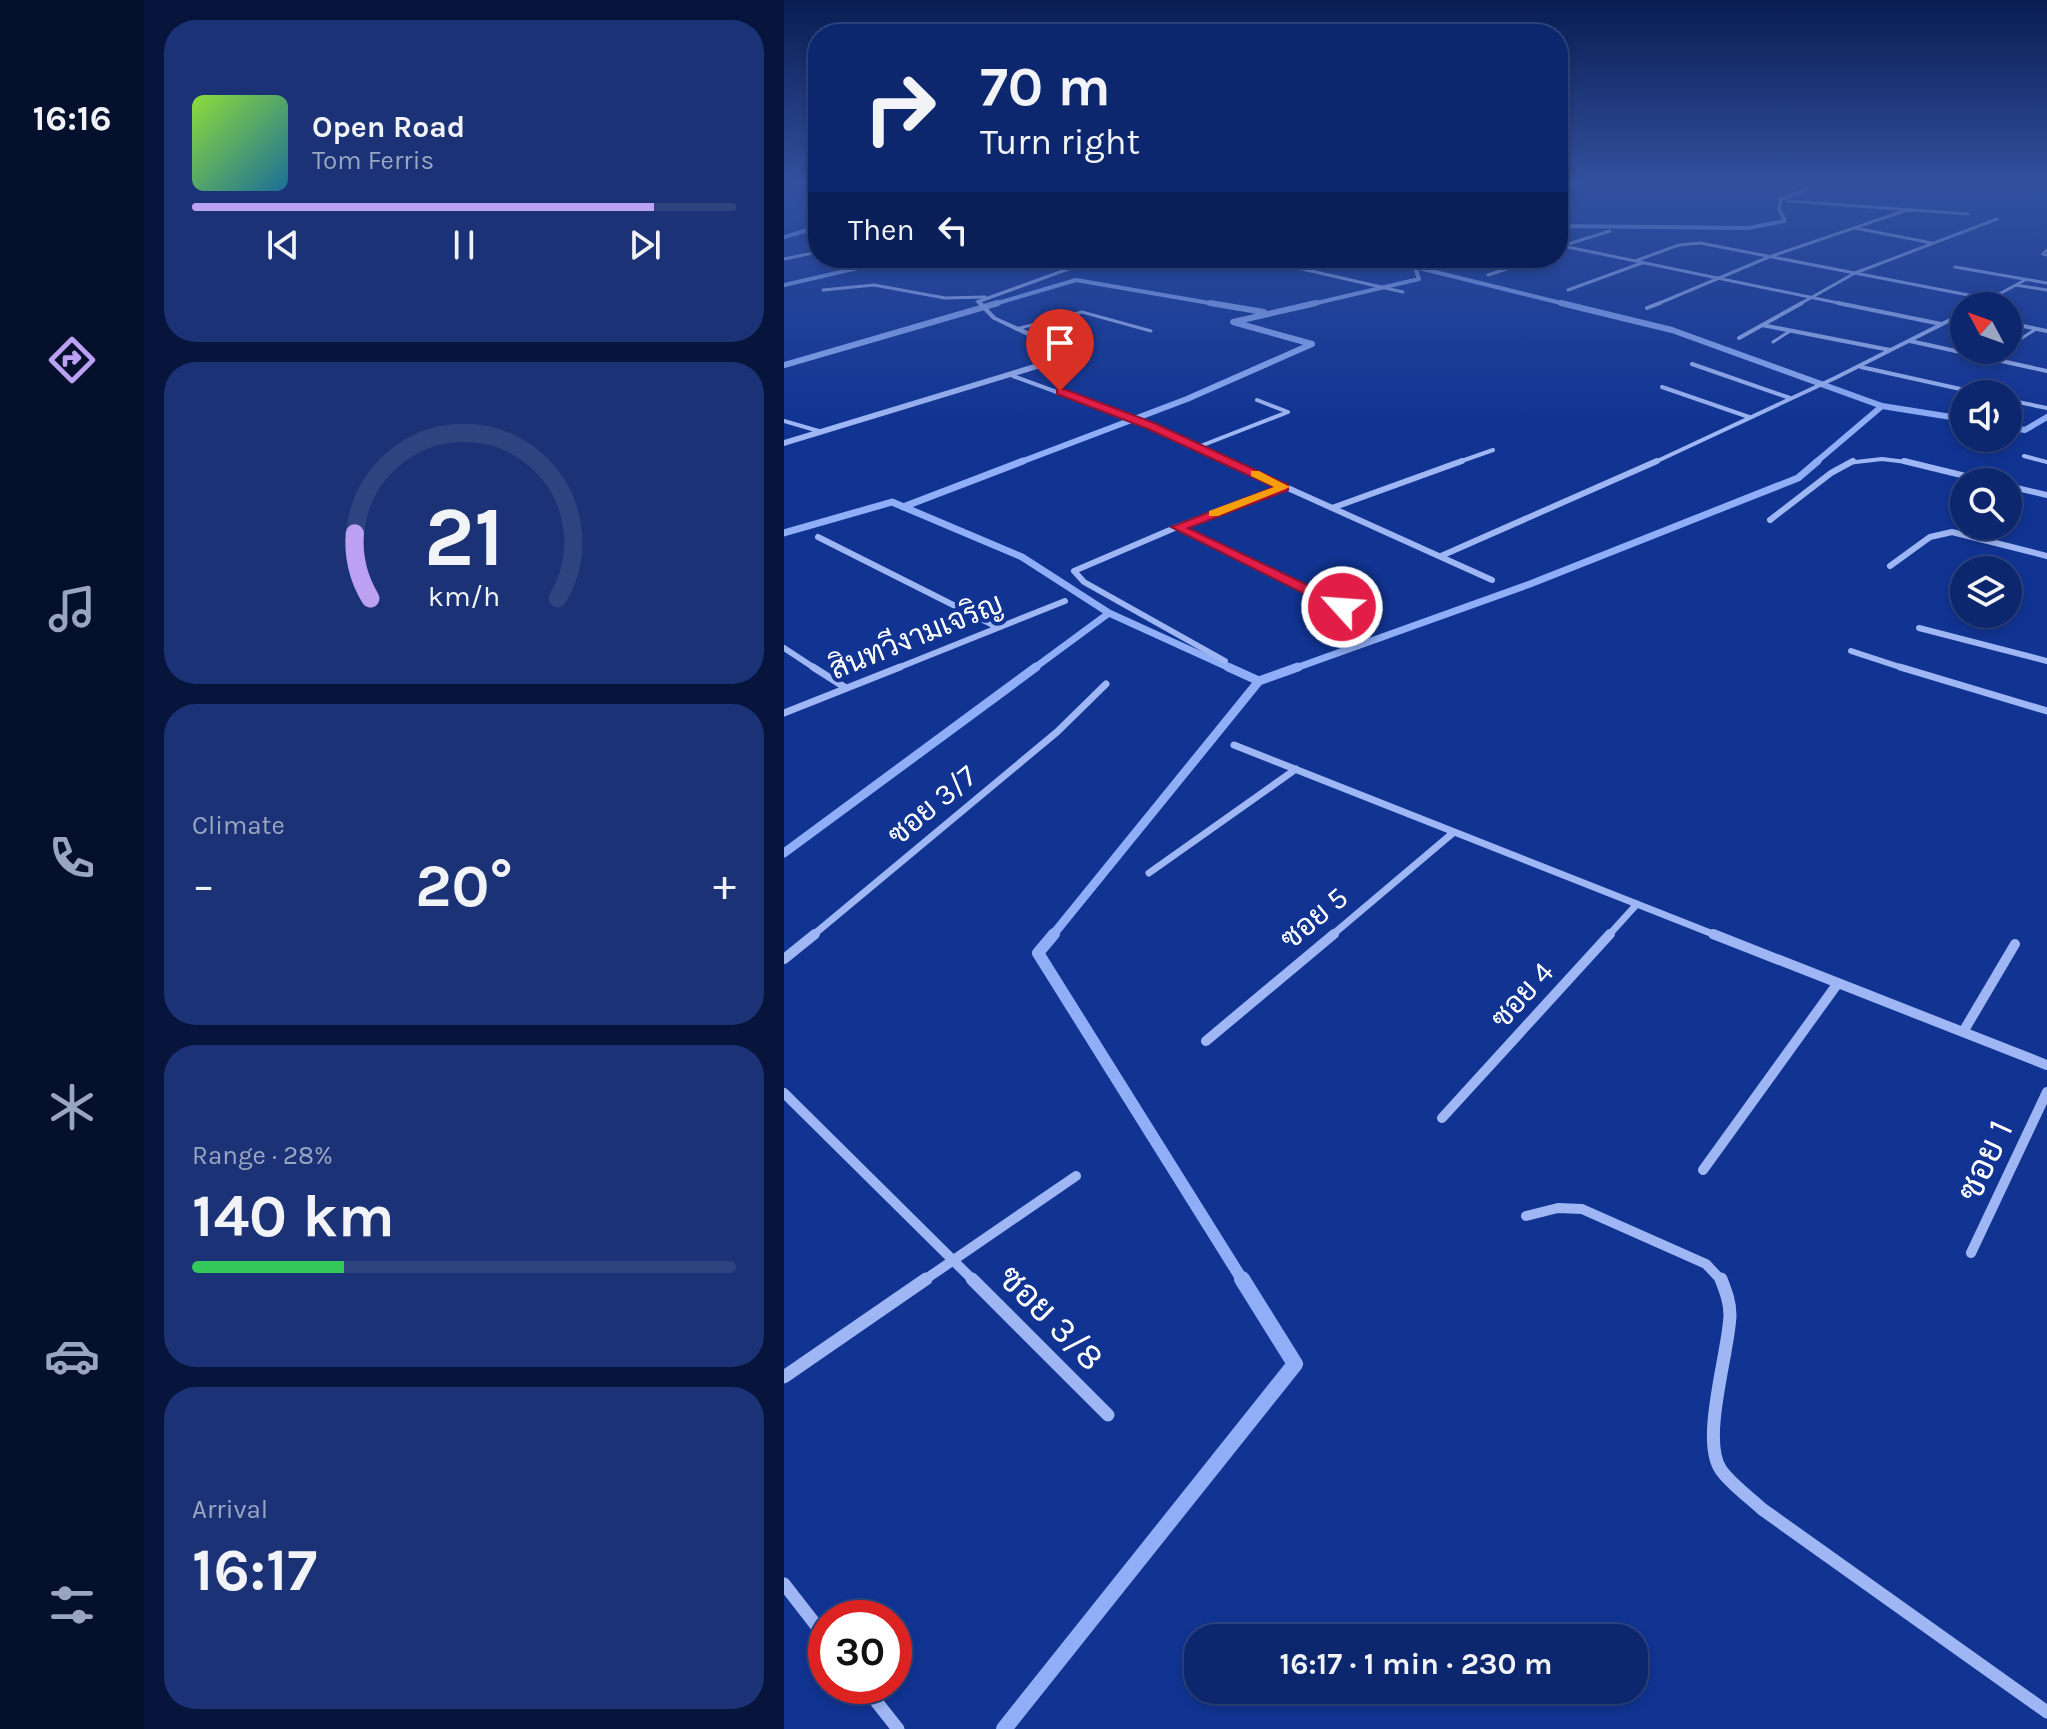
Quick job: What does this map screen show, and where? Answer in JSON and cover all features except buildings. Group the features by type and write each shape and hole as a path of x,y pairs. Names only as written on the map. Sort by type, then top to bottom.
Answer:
{"street":[{"path":"1568,290 1643,263 1943,324"},
{"path":"1647,308 1755,263"},
{"path":"1800,263 1953,292"},
{"path":"1739,338 1809,297 1883,263"},
{"path":"1955,267 2047,283"},
{"path":"983,304 1073,268"},
{"path":"1298,268 1403,292"},
{"path":"1488,275 1509,268"},
{"path":"2002,292 2027,279"},
{"path":"786,442 1013,376 1046,365 1063,354 1058,347 1016,329 983,304 874,285 823,290"},
{"path":"2016,285 2047,290"},
{"path":"1441,556 1590,492 1836,379 1950,320"},
{"path":"1762,325 1892,350"},
{"path":"2022,326 2047,331"},
{"path":"1910,341 2047,371"},
{"path":"1692,364 1790,398"},
{"path":"1861,366 1950,386"},
{"path":"1013,376 1120,413 1492,580"},
{"path":"1662,387 1750,417"},
{"path":"1198,447 1288,412 1257,400"},
{"path":"2022,403 2047,408"},
{"path":"784,421 822,432"},
{"path":"1331,508 1493,450"},
{"path":"2024,456 2047,462"},
{"path":"1770,520 1842,467 1865,460 1895,460 1950,473"},
{"path":"1225,661 1075,575 1074,571 1177,527 1284,487"},
{"path":"2022,489 2047,495"},
{"path":"1177,527 1369,621"},
{"path":"1890,566 1930,537 1952,532 2047,556"},
{"path":"818,537 997,627"},
{"name":"สินทวีงามเจริญ","path":"784,713 1065,601"},
{"path":"1919,628 2047,661"},
{"path":"784,648 846,688"},
{"path":"1851,651 2047,711"},
{"name":"ซอย 3/7","path":"784,959 1057,732 1106,684"},
{"path":"1234,745 2047,1065"},
{"path":"1149,873 1296,769"},
{"name":"ซอย 5","path":"1206,1041 1454,832"},
{"name":"ซอย 4","path":"1442,1118 1637,904"},
{"path":"1963,1032 2015,944"},
{"path":"1703,1170 1838,983"},
{"name":"ซอย 1","path":"1971,1253 2047,1092"},
{"path":"784,1093 953,1261"},
{"path":"784,1377 1076,1176"},
{"path":"1526,1216 1558,1208 1582,1209 1706,1264 1713,1270 1729,1298 1730,1318 1719,1380 1714,1448 1720,1469 1762,1509 2047,1712"},
{"name":"ซอย 3/8","path":"953,1261 1108,1415"},
{"path":"784,1584 808,1615"},
{"path":"878,1704 898,1729"}],"lane":[{"path":"1016,329 1082,312 1151,331"},
{"path":"2022,338 2036,329"},
{"path":"1773,342 1790,331"}],"waterway":[{"path":"784,285 858,268"},
{"path":"1308,305 1419,279 1415,268"},
{"path":"1419,268 1569,305"},
{"path":"991,305 1076,280 1221,305"},
{"path":"784,365 998,303"},
{"path":"1210,303 1264,312"},
{"path":"1018,463 1187,399 1312,344 1233,322 1316,303"},
{"path":"1561,303 1672,330 1882,406"},
{"path":"1815,463 1882,406"},
{"path":"1882,406 1950,417"},
{"path":"2022,429 2047,417"},
{"path":"903,507 1023,461"},
{"path":"1293,669 1530,584 1798,478 1818,461"},
{"path":"784,533 892,502 903,507"},
{"path":"903,507 1022,557 1109,613"},
{"path":"1033,669 1109,613"},
{"path":"1109,613 1232,669"},
{"path":"784,853 1036,667"},
{"path":"1228,667 1259,681"},
{"path":"1259,681 1298,667"},
{"path":"1052,936 1259,681"},
{"path":"1054,934 1038,953 1243,1281"},
{"path":"1004,1729 1295,1364 1242,1279"}],"slow traffic":[{"path":"1213,514 1284,487 1255,474"}],"route":[{"path":"1060,391 1150,426 1284,487 1177,527 1342,607"}]}
